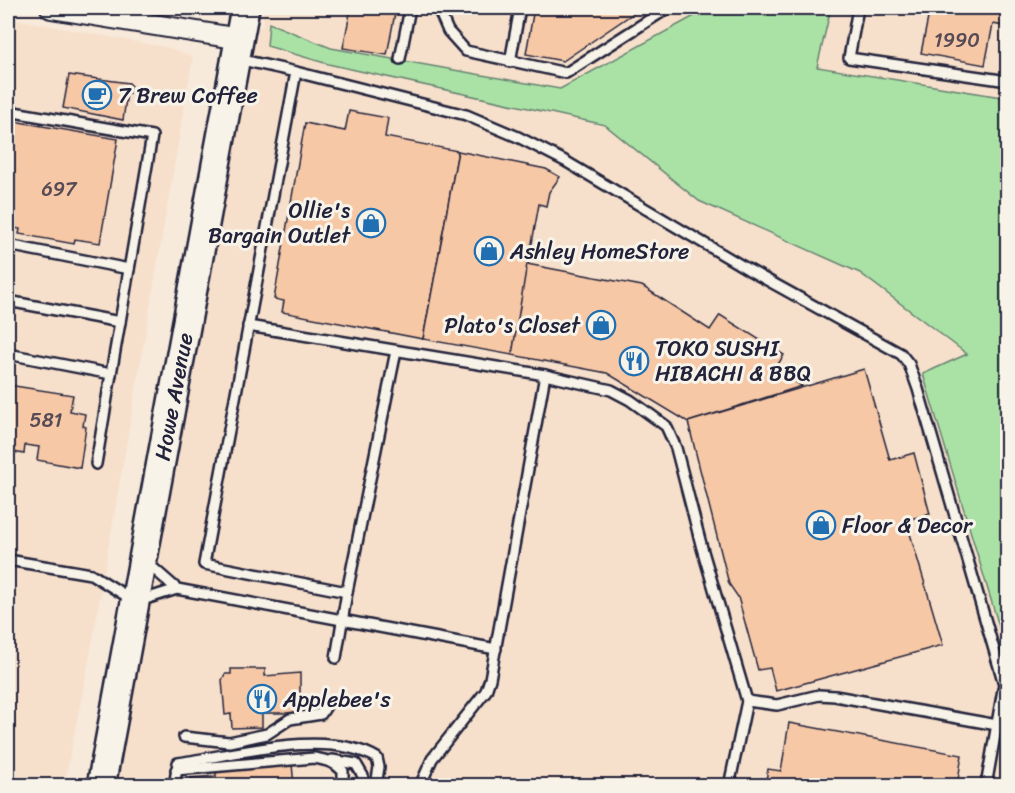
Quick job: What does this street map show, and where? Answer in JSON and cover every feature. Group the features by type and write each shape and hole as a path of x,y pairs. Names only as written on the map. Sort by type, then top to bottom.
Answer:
{"street":[{"path":"51,8 238,49"},
{"name":"Howe Avenue","path":"101,786 245,8"}],"lane":[{"path":"400,59 410,8"},
{"path":"438,8 448,31 466,51 566,73 668,8"},
{"path":"510,62 520,8"},
{"path":"858,8 849,58 1008,81"},
{"path":"238,49 296,72 466,115 518,137 565,161 749,270 901,354 909,364 918,389 1006,685 986,786"},
{"path":"296,72 204,564 348,592"},
{"path":"8,111 152,136 96,464"},
{"path":"8,245 129,269"},
{"path":"8,301 120,322"},
{"path":"248,326 545,375 611,390 651,412 666,426 676,448 702,548 747,701 729,786"},
{"path":"336,658 396,351"},
{"path":"8,354 111,374"},
{"path":"420,786 432,759 486,691 496,649 545,375"},
{"path":"8,560 91,574 136,602 177,589 496,649"},
{"path":"144,560 177,589"},
{"path":"747,701 777,705 819,695 835,696 997,726"},
{"path":"184,737 229,742 256,737 267,734 290,719 321,714 328,703"},
{"path":"174,786 178,763 317,743 358,749 377,758 380,767 376,786"},
{"path":"177,770 290,758 328,760 356,764 363,776 362,786"},
{"path":"328,760 343,771 343,786"}],"shaded area":[{"path":"265,8 1007,8 1007,785 101,786 240,39 262,26"},
{"path":"8,18 170,48 193,57 91,650 64,785 8,785"}],"green space":[{"path":"709,8 831,8 817,67 1007,98 1007,653 923,374 967,354 860,273 699,201 605,125 328,64 267,46 269,23 331,48 560,89"}],"building":[{"path":"351,8 396,8 387,55 343,48"},
{"path":"534,8 641,8 563,61 526,54"},
{"path":"897,8 1008,8 1008,27 993,24 985,65 921,53 929,13"},
{"path":"69,75 129,83 131,85 129,94 127,93 123,120 63,108"},
{"path":"349,111 388,118 385,137 458,151 423,339 282,312 284,301 274,299 305,123 345,131"},
{"path":"13,121 118,139 100,243 75,239 74,244 19,234 20,229 8,227 8,151"},
{"path":"458,151 546,169 560,177 549,192 546,206 539,204 512,355 423,339"},
{"path":"527,264 642,286 710,330 720,315 784,355 775,369 802,386 688,422 607,373 512,355"},
{"path":"864,369 890,460 914,453 930,514 906,520 943,645 776,691 770,668 758,670 738,597 729,584 688,422"},
{"path":"8,385 73,395 70,411 85,414 83,426 86,427 80,468 37,460 39,447 25,445 24,454 8,451"},
{"name":"Applebee's","path":"231,669 265,669 265,676 300,673 300,713 262,713 262,727 232,728 231,714 225,715 222,680 225,674 231,674"},
{"path":"789,723 962,755 957,786 765,786 768,769 781,771"},
{"path":"292,764 294,786 192,786 191,778 216,776 216,771"}],"place":[{"name":"7 Brew Coffee","path":"97,95"},
{"name":"Ollie's Bargain Outlet","path":"371,223"},
{"name":"Ashley HomeStore","path":"489,251"},
{"name":"Plato's Closet","path":"601,325"},
{"name":"TOKO SUSHI HIBACHI & BBQ","path":"634,361"},
{"name":"Floor & Decor","path":"821,525"},
{"name":"Applebee's","path":"262,699"}]}
